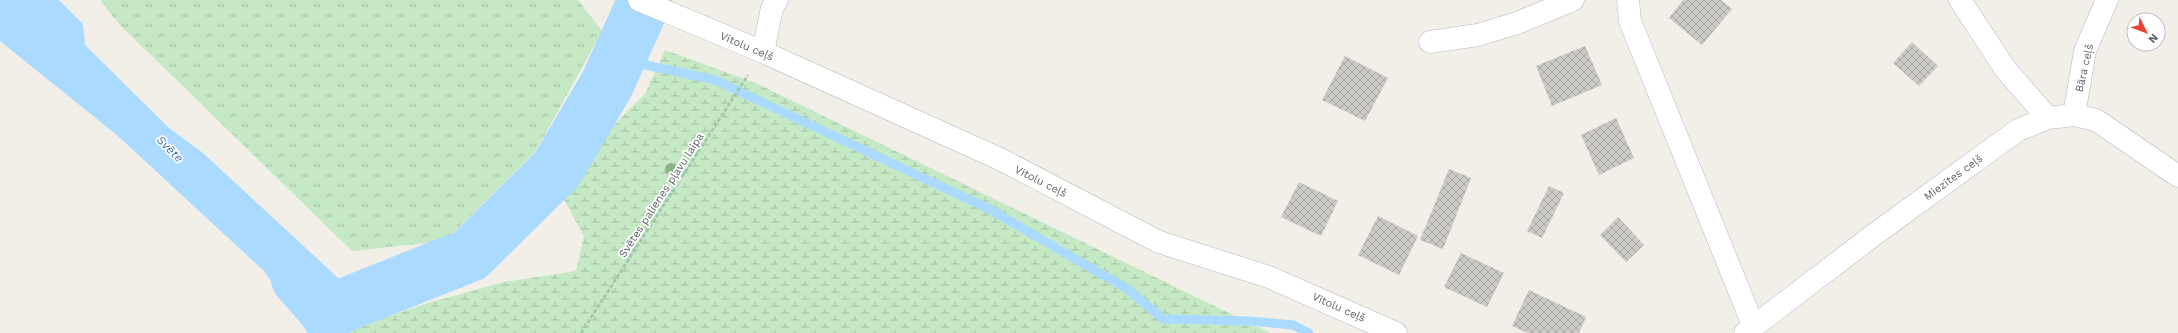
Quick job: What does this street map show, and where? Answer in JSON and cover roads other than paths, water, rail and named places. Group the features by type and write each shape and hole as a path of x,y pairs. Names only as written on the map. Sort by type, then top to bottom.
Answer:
{"street":[{"name":"Vītolu ceļš","path":"638,0 763,52 1002,160 1159,242 1270,277 1396,333"},
{"path":"763,52 772,8 777,0"},
{"path":"1430,42 1478,35 1517,23 1573,0"},
{"path":"1628,0 1630,21 1749,329"},
{"path":"1960,0 2006,70 2048,118"},
{"name":"Bāra ceļš","path":"2074,115 2085,51 2107,0"},
{"name":"Miezītes ceļš","path":"1749,329 2018,130 2048,118 2074,115 2096,120 2165,165 2178,176"}],"water":[{"name":"Svēte","path":"0,0 59,0 83,24 85,45 169,128 203,153 350,289 360,306 354,328 349,333 308,333 264,271 118,136 0,41"}],"waterway":[{"path":"298,279 327,312 470,255 557,169 607,84 645,0"},
{"path":"618,59 715,80 989,209 1129,290 1163,319 1250,321 1293,325 1309,333"}]}
